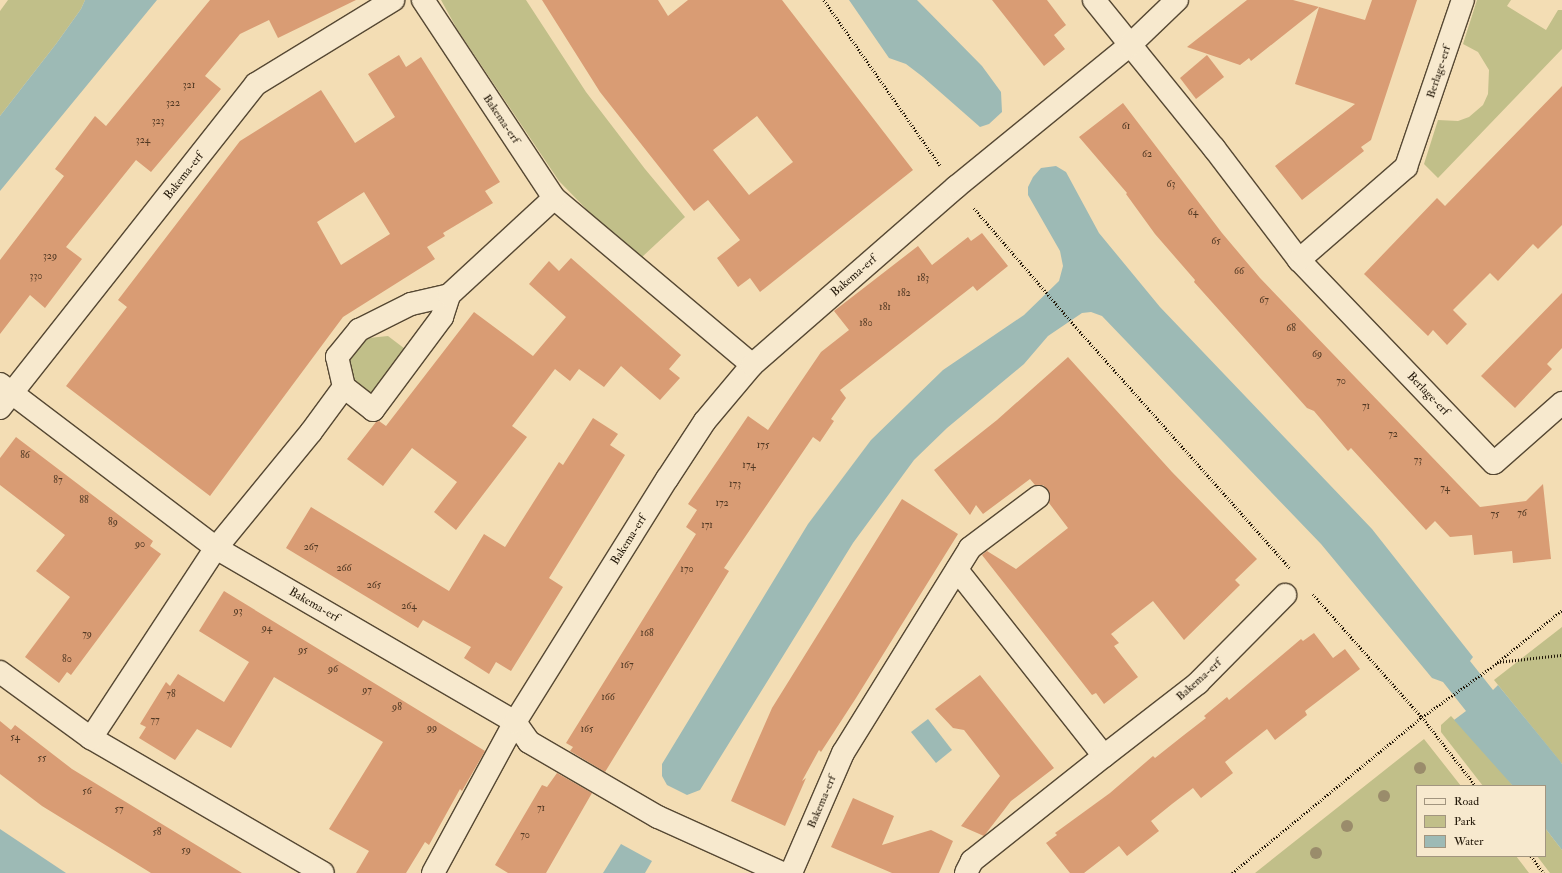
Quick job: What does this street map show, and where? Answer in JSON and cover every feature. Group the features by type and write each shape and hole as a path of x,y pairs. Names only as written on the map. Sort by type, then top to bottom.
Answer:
{"street":[{"name":"Bakema-erf","path":"393,0 256,84 4,395 216,548 515,722 529,742 658,817 782,873"},
{"name":"Bakema-erf","path":"423,0 554,198 752,365"},
{"name":"Berlage-erf","path":"1094,0 1214,148 1298,260 1494,463 1562,403"},
{"path":"1130,45 1178,0"},
{"name":"Berlage-erf","path":"1298,260 1406,167 1463,0"},
{"name":"Bakema-erf","path":"433,873 515,722 705,421 752,365 956,187 1130,45"},
{"path":"454,290 411,304 359,330 337,357 344,387 373,410 442,317 454,290 554,198"},
{"path":"91,738 216,548 311,432 344,387"},
{"name":"Bakema-erf","path":"791,873 843,754 970,548 1038,497"},
{"path":"957,570 1104,756"},
{"name":"Bakema-erf","path":"966,873 972,861 1198,683 1285,595"},
{"path":"0,672 91,738 323,873"}],"path":[{"path":"824,0 956,187 1035,276 1076,327 1295,574"},
{"path":"1311,592 1422,717 1475,785"},
{"path":"1232,873 1422,717 1493,666 1496,662 1562,610"},
{"path":"1496,662 1562,656"},
{"path":"1532,857 1544,873"}],"green space":[{"path":"8,0 85,0 81,9 56,44 0,116 0,11"},
{"path":"441,0 526,0 586,92 645,169 685,217 642,257 596,219 559,181 457,29"},
{"path":"1477,0 1511,0 1507,6 1546,30 1558,10 1562,10 1562,49 1438,178 1424,164 1438,120 1458,121 1469,117 1483,105 1488,94 1489,70 1478,52 1463,44"},
{"path":"388,336 409,352 373,399 352,383 346,356 359,339"},
{"path":"1562,627 1562,764 1494,680"},
{"path":"1451,716 1499,768 1512,785 1482,785 1441,732 1441,725"},
{"path":"1424,739 1460,785 1416,785 1416,857 1517,857 1529,873 1255,873"},
{"path":"1546,829 1562,850 1562,873 1550,873 1538,857 1546,857"}],"water":[{"path":"85,0 157,0 0,191 0,116 56,44 81,9"},
{"path":"849,0 917,0 982,66 1001,92 1002,112 989,124 980,127 906,64 889,58"},
{"path":"1056,166 1066,172 1099,233 1160,307 1372,529 1473,657 1470,661 1493,690 1498,685 1560,761 1562,764 1562,850 1546,829 1546,785 1512,785 1454,720 1466,711 1443,682 1432,678 1321,544 1102,316 1091,312 1082,313 1048,336 1024,364 947,428 914,460 853,543 700,790 687,795 667,785 662,776 662,764 808,524 871,440 943,370 1024,315 1059,281 1063,266 1060,251 1028,195 1028,187 1033,177 1041,168"},
{"path":"928,719 952,750 936,763 911,732"},
{"path":"0,829 66,873 0,873"},
{"path":"621,844 652,861 645,873 603,873"}],"building":[{"path":"210,0 356,0 278,38 269,20 240,34 205,76 221,89 151,172 136,160 66,247 82,259 45,308 30,295 0,334 0,260 64,176 55,169 95,116 106,126"},
{"path":"542,0 658,0 668,16 688,0 782,0 913,170 760,292 750,278 738,287 717,258 740,240 708,200 694,211 600,92","holes":["757,116 793,162 749,195 713,150"]},
{"path":"992,0 1047,0 1066,25 1054,35 1065,49 1044,66"},
{"path":"1247,0 1293,0 1319,7 1251,61 1249,58 1240,65 1187,47"},
{"path":"1372,0 1417,0 1371,140 1361,147 1364,151 1302,200 1275,166 1355,104 1295,84 1319,7 1365,20"},
{"path":"399,55 406,67 421,57 500,182 485,191 493,203 443,233 445,236 427,247 435,259 343,317 210,496 66,386 127,307 118,300 240,141 321,90 355,143 395,117 368,74","holes":["364,192 390,234 341,265 317,222"]},
{"path":"1207,55 1224,77 1196,99 1180,78"},
{"path":"1562,86 1562,225 1538,249 1533,244 1498,281 1490,273 1453,310 1467,324 1447,345 1433,330 1428,336 1364,274 1437,198 1445,206"},
{"path":"1123,103 1222,233 1260,278 1480,507 1526,501 1543,484 1551,559 1513,563 1512,551 1474,555 1472,535 1450,537 1435,521 1426,530 1351,448 1348,451 1314,411 1307,408 1194,282 1195,280 1155,234 1126,194 1127,193 1079,137"},
{"path":"982,233 1008,266 977,291 973,286 840,390 846,398 831,419 834,421 820,442 813,437 724,568 729,571 605,772 570,751 573,747 566,743 696,534 686,527 697,510 688,504 748,416 768,430 821,352 849,330 834,311 918,246 932,265 968,237 971,241"},
{"path":"571,258 681,355 669,369 680,378 660,400 621,366 604,387 579,369 570,381 555,369 512,426 527,437 456,530 434,512 457,482 412,448 383,486 347,459 376,422 379,421 386,426 474,312 533,356 566,317 529,284 549,261 559,271"},
{"path":"1562,293 1562,348 1547,364 1552,369 1515,408 1481,376"},
{"path":"1068,357 1172,472 1257,559 1235,580 1240,585 1184,640 1153,601 1111,634 1119,643 1114,646 1138,677 1104,704 1096,693 1092,695 982,555 987,551 1016,569 1068,528 1049,503 1050,496 1048,490 1043,485 1035,485 1030,479 983,514 976,505 970,515 934,470 997,420"},
{"path":"593,418 618,434 610,445 625,455 549,578 563,587 511,671 496,662 489,674 464,658 471,647 423,620 418,628 286,548 311,507 449,591 484,534 505,547 559,462 563,465"},
{"path":"16,437 153,541 150,546 161,554 71,675 67,672 59,683 25,657 70,597 36,571 65,535 0,485 0,458"},
{"path":"902,499 958,534 856,698 821,752 819,750 802,781 806,778 785,826 731,801 772,708"},
{"path":"224,591 485,751 462,791 460,789 429,845 425,842 406,873 356,873 369,851 329,829 383,742 274,677 231,748 197,729 175,760 139,738 146,727 140,724 166,682 170,686 178,674 224,702 249,662 199,631"},
{"path":"1314,633 1333,658 1345,649 1360,669 1305,711 1307,715 1275,740 1267,729 1225,762 1233,773 1201,798 1193,788 1172,804 1151,821 1159,831 1127,856 1119,846 1084,873 1070,873 1046,843 1057,835 1055,833 1110,793 1153,756 1155,758 1206,718 1204,716 1227,697 1229,700 1301,639 1303,641"},
{"path":"980,675 1054,768 1011,801 984,836 961,826 1000,776 964,730 953,728 935,709"},
{"path":"0,721 11,730 15,725 72,769 242,873 151,873 42,806 0,774"},
{"path":"557,773 592,793 546,873 508,873 495,865 542,785 547,787"},
{"path":"853,798 894,816 882,845 931,830 953,841 939,873 892,873 831,847"}]}
